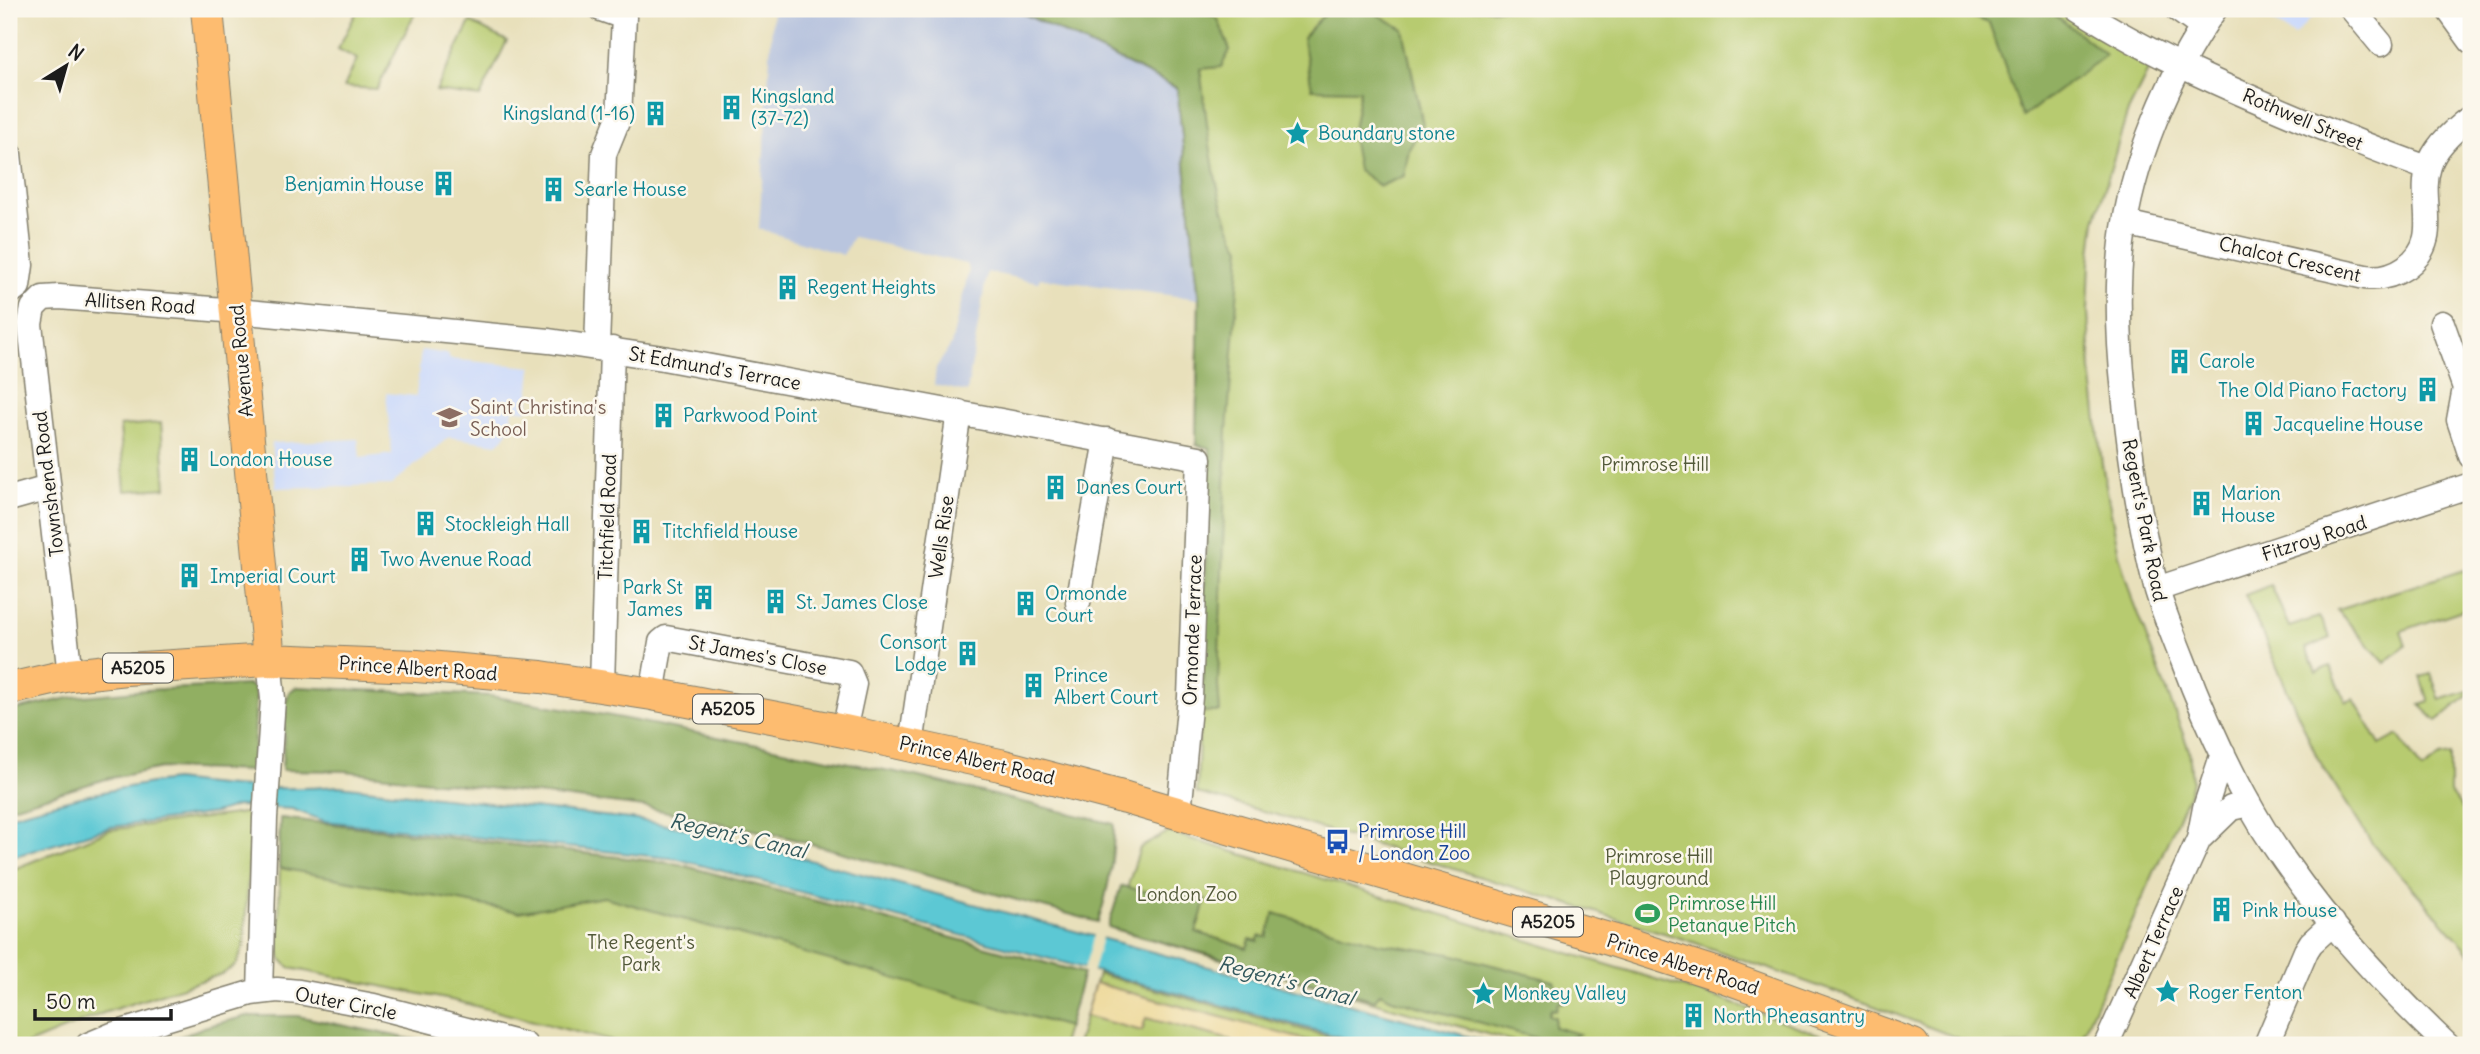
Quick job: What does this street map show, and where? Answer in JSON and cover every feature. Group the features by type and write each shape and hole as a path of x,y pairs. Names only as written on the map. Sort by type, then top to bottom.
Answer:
{"main road":[{"name":"Avenue Road","path":"206,9 269,660"},
{"name":"Prince Albert Road","path":"9,689 70,675 269,660 417,666 602,685 652,694 844,731 1051,777 1714,972 1913,1045"}],"street":[{"name":"Titchfield Road","path":"601,9 624,17 619,117 604,155 602,685"},
{"name":"Rothwell Street","path":"2079,9 2180,65 2270,106 2428,168"},
{"path":"2177,9 2208,18"},
{"path":"2352,9 2381,44"},
{"path":"2448,9 2471,41"},
{"name":"Regent's Park Road","path":"2208,18 2180,65 2148,144 2134,184 2125,223 2120,270 2122,372 2128,437 2147,546 2157,589 2190,681 2249,804 2289,866 2333,923 2378,977 2446,1045"},
{"path":"2428,168 2439,148 2471,117"},
{"path":"9,154 21,265 14,286"},
{"name":"Chalcot Crescent","path":"2125,223 2365,277 2389,276 2411,263 2424,246 2428,231 2428,168"},
{"name":"Allitsen Road","path":"43,298 237,311"},
{"name":"Townshend Road","path":"43,298 33,308 30,320 70,675"},
{"name":"St Edmund's Terrace","path":"237,311 604,348 1189,456"},
{"path":"2442,323 2465,388 2459,420 2471,456"},
{"name":"Wells Rise","path":"911,745 959,412"},
{"path":"1078,603 1107,440"},
{"name":"Ormonde Terrace","path":"1179,813 1190,697 1199,458 1189,456"},
{"name":"Fitzroy Road","path":"2157,589 2471,485"},
{"path":"9,499 48,488"},
{"name":"St James's Close","path":"652,694 661,642 666,638 849,672 854,684 844,731"},
{"name":"Avenue Road","path":"260,992 272,713 269,660"},
{"name":"Albert Terrace","path":"2106,1045 2199,839 2205,808 2223,752"},
{"name":"Albert Terrace","path":"2199,839 2231,808 2249,804"},
{"path":"2266,1045 2306,951 2333,923"},
{"name":"Outer Circle","path":"88,1045 111,1035 260,992 299,992 330,997 525,1045"}],"shaded area":[{"path":"773,9 1019,9 1177,88 1199,299 1040,278 1038,282 987,272 967,392 934,385 936,368 951,345 969,270 966,264 853,237 843,255 759,229"},
{"path":"2255,9 2320,9 2294,36"},
{"name":"Saint Christina's School","path":"421,350 449,354 449,359 532,367 528,411 513,409 511,426 497,444 449,437 391,485 276,488 271,443 358,439 360,458 392,454 386,393 416,396"}],"green space":[{"path":"358,9 417,9 377,89 344,87 357,59 338,49"},
{"path":"1014,9 1200,9 1218,19 1230,50 1221,67 1200,69 1218,187 1231,230 1241,247 1227,431 1218,685 1220,712 1200,712 1210,448 1196,445 1199,298 1177,88"},
{"name":"Primrose Hill","path":"1019,9 2055,9 2149,69 2127,114 2095,221 2088,311 2091,370 2102,464 2119,555 2132,599 2189,750 2192,780 2190,791 2078,1045 1976,1045 1690,941 1197,793 1210,448 1196,445 1199,298 1177,88"},
{"path":"1329,9 1374,9 1377,14 1403,29 1423,125 1409,149 1404,176 1380,186 1358,170 1352,136 1360,90 1312,89 1303,37"},
{"path":"1950,9 2048,9 2106,55 2023,117 1989,23"},
{"path":"470,22 507,41 480,97 436,91"},
{"path":"161,423 166,488 125,491 120,426"},
{"path":"2464,570 2471,587 2471,607 2401,631 2406,645 2385,663 2337,610"},
{"path":"2271,585 2289,627 2319,617 2331,638 2306,648 2316,672 2330,666 2346,702 2354,699 2380,745 2398,735 2422,770 2440,757 2450,755 2450,793 2471,820 2471,954 2371,842 2317,757 2245,595"},
{"path":"2431,674 2440,700 2471,690 2471,693 2437,721 2420,705 2429,702 2421,677"},
{"path":"249,685 254,688 256,696 253,771 161,768 106,779 9,808 9,711 74,697"},
{"path":"297,687 490,696 611,716 915,776 1114,824 1112,861 1105,898 1098,922 782,836 644,807 346,771 282,770 286,703 289,692"},
{"path":"252,812 244,945 236,965 222,974 103,1013 26,1045 9,1045 9,871 109,830"},
{"name":"The Regent's Park","path":"280,818 678,864 1083,973 1062,1045 627,1045 456,1001 290,968 281,959 279,948"},
{"path":"280,818 678,864 1083,973 1068,1027 604,897 519,912 279,868"},
{"name":"London Zoo","path":"1168,832 1718,998 1849,1045 1526,1045 1114,929 1140,848"},
{"path":"1121,886 1206,899 1196,932 1247,948 1250,939 1258,941 1259,936 1267,937 1274,913 1378,943 1450,954 1554,981 1563,1003 1558,1002 1556,1010 1551,1009 1549,1015 1555,1017 1554,1027 1579,1034 1559,1044 1392,999 1380,993 1375,1000 1108,927"},
{"path":"1098,974 1360,1045 1077,1045"},
{"path":"247,1016 297,1016 440,1045 160,1045 204,1027"}],"sand":[{"path":"1095,983 1324,1045 1230,1045 1231,1040 1146,1018 1142,1031 1085,1016"}],"water":[{"path":"174,780 256,788 339,786 638,820 701,831 1500,1045 1370,1045 678,859 324,821 292,809 237,806 215,813 111,827 9,858 9,816 90,795"}],"pier":[{"path":"1095,932 1103,934 1092,974 1083,972"}],"place":[{"name":"Kingsland (37-72)","path":"731,107"},
{"name":"Kingsland (1-16)","path":"655,113"},
{"name":"Boundary stone","path":"1298,133"},
{"name":"Benjamin House","path":"444,184"},
{"name":"Searle House","path":"554,189"},
{"name":"Regent Heights","path":"787,287"},
{"name":"Carole","path":"2179,361"},
{"name":"The Old Piano Factory","path":"2427,390"},
{"name":"Parkwood Point","path":"663,415"},
{"name":"Saint Christina's School","path":"450,418"},
{"name":"Jacqueline House","path":"2253,424"},
{"name":"London House","path":"189,459"},
{"name":"Danes Court","path":"1056,487"},
{"name":"Marion House","path":"2201,504"},
{"name":"Stockleigh Hall","path":"425,524"},
{"name":"Titchfield House","path":"642,531"},
{"name":"Two Avenue Road","path":"360,559"},
{"name":"Imperial Court","path":"190,576"},
{"name":"Park St James","path":"703,598"},
{"name":"St. James Close","path":"776,602"},
{"name":"Ormonde Court","path":"1025,604"},
{"name":"Consort Lodge","path":"967,653"},
{"name":"Prince Albert Court","path":"1034,686"},
{"name":"Primrose Hill / London Zoo","path":"1338,842"},
{"name":"Pink House","path":"2222,910"},
{"name":"Primrose Hill Petanque Pitch","path":"1648,914"},
{"name":"Roger Fenton","path":"2168,992"},
{"name":"Monkey Valley","path":"1483,993"},
{"name":"North Pheasantry","path":"1693,1016"}],"water label":[{"name":"Regent's Canal","path":"738,836"},
{"name":"Regent's Canal","path":"1286,981"}],"park label":[{"name":"Primrose Hill Playground","path":"1659,867"}]}
